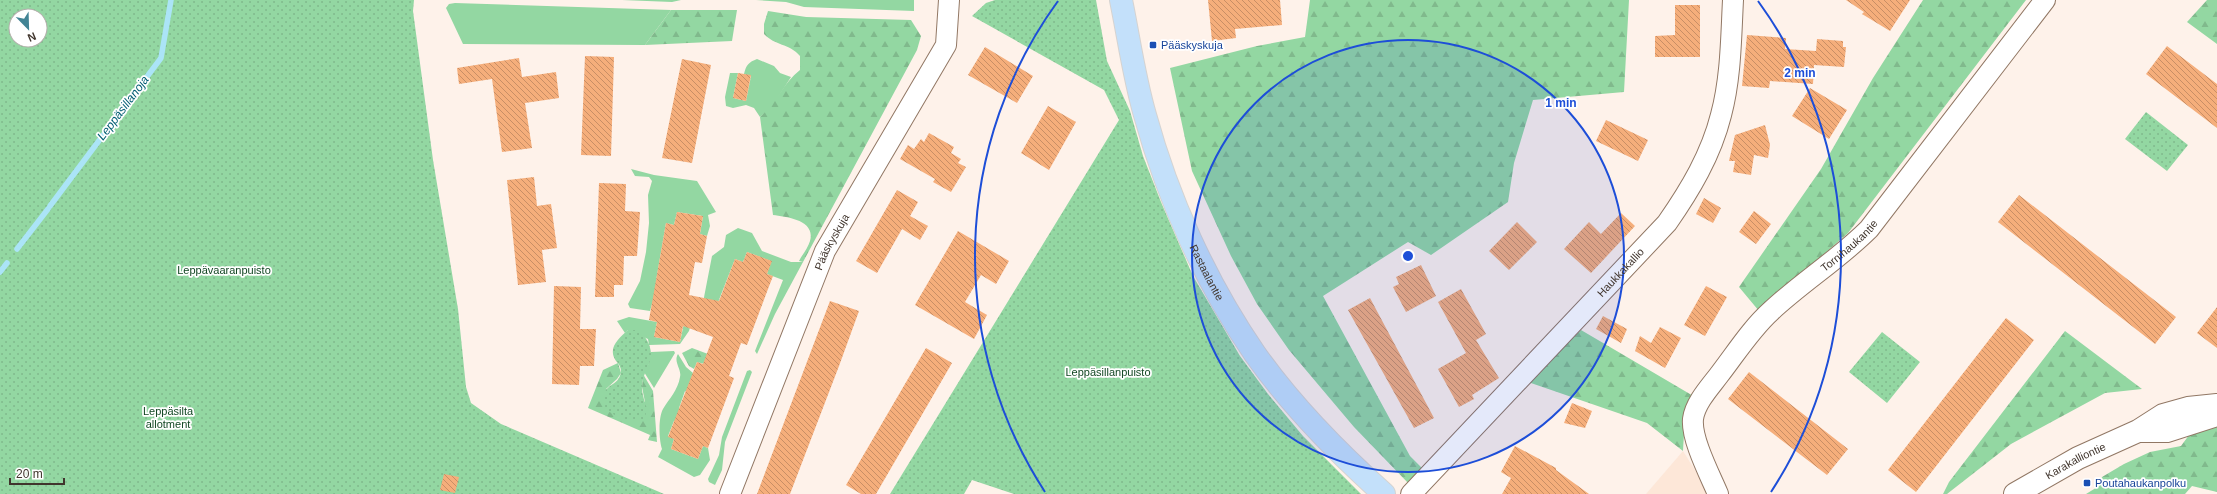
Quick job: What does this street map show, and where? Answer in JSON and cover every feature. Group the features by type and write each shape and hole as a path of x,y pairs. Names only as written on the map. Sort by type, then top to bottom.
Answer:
{"main road":[{"name":"Rastaalantie","path":"1121,1 1145,116 1162,169 1205,268 1255,354 1279,385 1329,442 1384,494"}],"street":[{"name":"Pääskyskuja","path":"730,494 825,251 946,45 949,0"},
{"name":"Haukkakallio","path":"1411,494 1662,229 1689,191 1712,143 1722,114 1730,61 1733,0"},
{"name":"Tornihaukantie","path":"1718,494 1694,432 1693,420 1696,409 1707,391 1770,312 1856,242 1869,229 2045,0"},
{"name":"Karakalliontie","path":"2015,494 2078,458 2138,431 2175,410 2217,405"},
{"name":"Karakalliontie","path":"2138,431 2167,431 2217,415"}],"shaded area":[{"path":"1683,451 1710,494 1646,494"}],"green space":[{"name":"Leppävaaranpuisto","path":"0,0 414,0 413,11 433,160 458,309 466,387 471,403 501,424 664,494 0,494"},
{"path":"622,0 681,0 672,2"},
{"path":"756,0 914,0 914,11 804,7 786,2"},
{"name":"Leppäsillanpuisto","path":"995,0 1096,0 1107,61 1130,111 1143,156 1193,276 1240,356 1268,394 1303,436 1361,494 1014,494 972,480 964,494 890,494 1119,120 1104,90 972,16 986,3"},
{"path":"1310,0 1629,0 1624,92 1533,100 1514,163 1508,202 1431,255 1408,242 1323,296 1410,456 1423,469 1409,484 1354,427 1289,350 1257,304 1231,256 1192,171 1170,68 1257,46 1305,37"},
{"path":"1923,0 2026,0 1848,233 1759,311 1739,287 1821,169 1873,78"},
{"path":"2207,0 2217,0 2217,44 2187,22"},
{"path":"449,4 671,10 645,45 463,44 446,8"},
{"path":"671,10 737,10 732,41 645,45"},
{"path":"768,11 806,17 911,20 921,36 917,50 803,262 799,261 808,246 811,234 809,228 799,221 773,215 760,117 771,106 794,75 800,70 800,56 791,49 768,38 764,34 764,24"},
{"path":"757,59 774,66 780,73 791,77 771,108 760,117 754,108 746,105 733,108 726,106 725,97 730,73 738,73 733,98 746,101 751,76 744,74 748,64"},
{"path":"2146,112 2188,145 2167,171 2125,139"},
{"path":"631,169 654,175 697,181 716,212 708,215 710,226 707,236 700,234 703,216 677,212 674,225 666,223 656,281 660,305 652,304 650,311 630,308 628,304 640,281 646,252 649,223 648,195 652,181 649,177 635,176"},
{"path":"738,228 752,233 762,251 791,262 803,262 775,314 757,354 755,351 783,280 767,274 771,261 747,252 743,262 735,259 717,305 699,323 712,256 724,247 726,235"},
{"path":"629,317 657,322 654,337 680,342 684,323 691,324 689,331 680,344 649,345 648,339 628,330 625,333 617,321"},
{"path":"628,330 638,330 641,333 649,343 651,353 650,361 642,382 646,415 644,419 634,421 619,417 605,409 604,400 607,389 619,378 621,372 620,366 614,356 613,348 618,340"},
{"path":"1581,330 1695,397 1687,416 1683,451 1647,423 1528,382"},
{"path":"2065,331 2142,389 2105,393 2011,444 1947,494 1943,494 1949,482"},
{"path":"1882,332 1920,362 1887,403 1849,372"},
{"path":"692,348 708,354 704,364 697,362 694,369 689,366 682,353"},
{"path":"674,351 675,353 654,388 644,372 649,363 651,352"},
{"path":"678,354 686,367 693,373 693,393 685,391 679,408 681,423 674,421 668,436 674,439 671,449 698,459 703,446 708,448 710,460 700,475 694,477 658,457 662,449 660,440 661,413 675,390 680,377 680,371 676,360"},
{"path":"618,363 621,373 606,389 645,402 642,387 643,374 653,391 657,442 648,440 650,435 588,408 603,370"},
{"path":"750,370 752,372 725,442 722,470 715,485 709,482 708,479 719,455 722,437 747,371"},
{"path":"2217,425 2217,492 2192,486 2185,494 2086,494 2099,486 2102,477 2124,464 2150,452 2181,446 2192,431"}],"building":[{"path":"1208,0 1280,0 1282,25 1235,29 1236,38 1212,41"},
{"path":"1846,0 1910,0 1890,31 1862,14 1864,12"},
{"path":"1675,5 1700,5 1700,57 1655,57 1655,36 1675,35"},
{"path":"1747,35 1786,38 1785,49 1816,51 1817,39 1843,41 1843,47 1846,47 1844,67 1814,65 1813,84 1770,81 1769,88 1742,86"},
{"path":"2167,46 2217,84 2217,128 2146,74"},
{"path":"985,47 1033,76 1017,103 968,75"},
{"path":"585,56 614,57 611,156 581,155"},
{"path":"519,58 522,77 556,72 559,98 525,103 532,148 502,152 492,79 459,84 457,68"},
{"path":"682,59 711,65 692,163 662,158"},
{"path":"738,73 751,75 746,101 733,98"},
{"path":"1810,88 1847,110 1829,139 1792,116"},
{"path":"1048,106 1076,122 1049,170 1021,153"},
{"path":"1606,120 1648,140 1638,161 1596,141"},
{"path":"1765,125 1770,145 1768,158 1754,155 1751,175 1733,172 1735,161 1729,161 1735,135"},
{"path":"929,133 954,147 951,153 961,159 958,163 966,167 951,192 933,182 935,179 900,159 908,145 914,149 921,139 924,142"},
{"path":"534,177 537,206 551,204 557,248 542,250 546,282 518,285 507,180"},
{"path":"599,183 626,184 625,211 640,212 637,256 624,256 623,285 614,285 614,297 595,297"},
{"path":"897,190 918,202 910,216 928,226 920,240 902,229 877,273 856,261"},
{"path":"2019,195 2176,317 2155,344 1998,222"},
{"path":"1704,198 1721,208 1713,223 1696,214"},
{"path":"1754,211 1771,224 1756,244 1739,232"},
{"path":"677,212 703,216 700,234 707,236 702,263 695,262 689,295 719,301 735,259 743,262 747,252 772,261 767,274 773,276 747,345 741,343 729,376 734,378 708,448 703,446 698,459 671,449 674,439 668,437 697,362 703,364 713,337 683,326 680,342 654,337 657,322 649,320 666,223 674,225"},
{"path":"1621,213 1635,226 1591,273 1564,249 1589,222 1601,234"},
{"path":"1517,222 1537,242 1509,270 1489,251"},
{"path":"958,231 1009,261 996,284 981,275 965,302 987,315 974,339 915,305"},
{"path":"1421,265 1436,296 1406,312 1393,287 1399,284 1396,277"},
{"path":"554,286 581,287 580,329 596,329 594,366 580,366 579,385 552,384"},
{"path":"1706,286 1727,297 1705,336 1684,325"},
{"path":"1461,289 1486,334 1476,340 1499,378 1472,395 1474,399 1459,407 1438,369 1466,353 1438,302"},
{"path":"1370,298 1434,418 1414,428 1348,310"},
{"path":"830,301 859,311 839,366 790,494 757,494"},
{"path":"2217,307 2217,348 2197,333"},
{"path":"1603,316 1627,329 1621,343 1596,329"},
{"path":"2006,318 2034,340 1916,492 1888,470"},
{"path":"1660,327 1681,338 1665,368 1635,351 1640,336 1651,343"},
{"path":"926,348 952,363 876,494 861,494 846,485"},
{"path":"1749,372 1848,449 1827,475 1728,399"},
{"path":"1572,403 1592,411 1585,428 1564,423"},
{"path":"1515,446 1556,468 1556,470 1589,494 1502,494 1511,478 1501,472"},
{"path":"444,474 459,477 455,493 440,490"}],"waterway":[{"name":"Leppäsillanoja","path":"50,206 161,58 171,0"},
{"name":"Leppäsillanoja","path":"17,249 48,209"},
{"name":"Leppäsillanoja","path":"0,272 7,263"}],"place":[{"name":"Pääskyskuja","path":"1153,45"},
{"name":"Poutahaukanpolku","path":"2087,483"}],"park label":[{"name":"Leppäsilta allotment","path":"168,417"}]}
